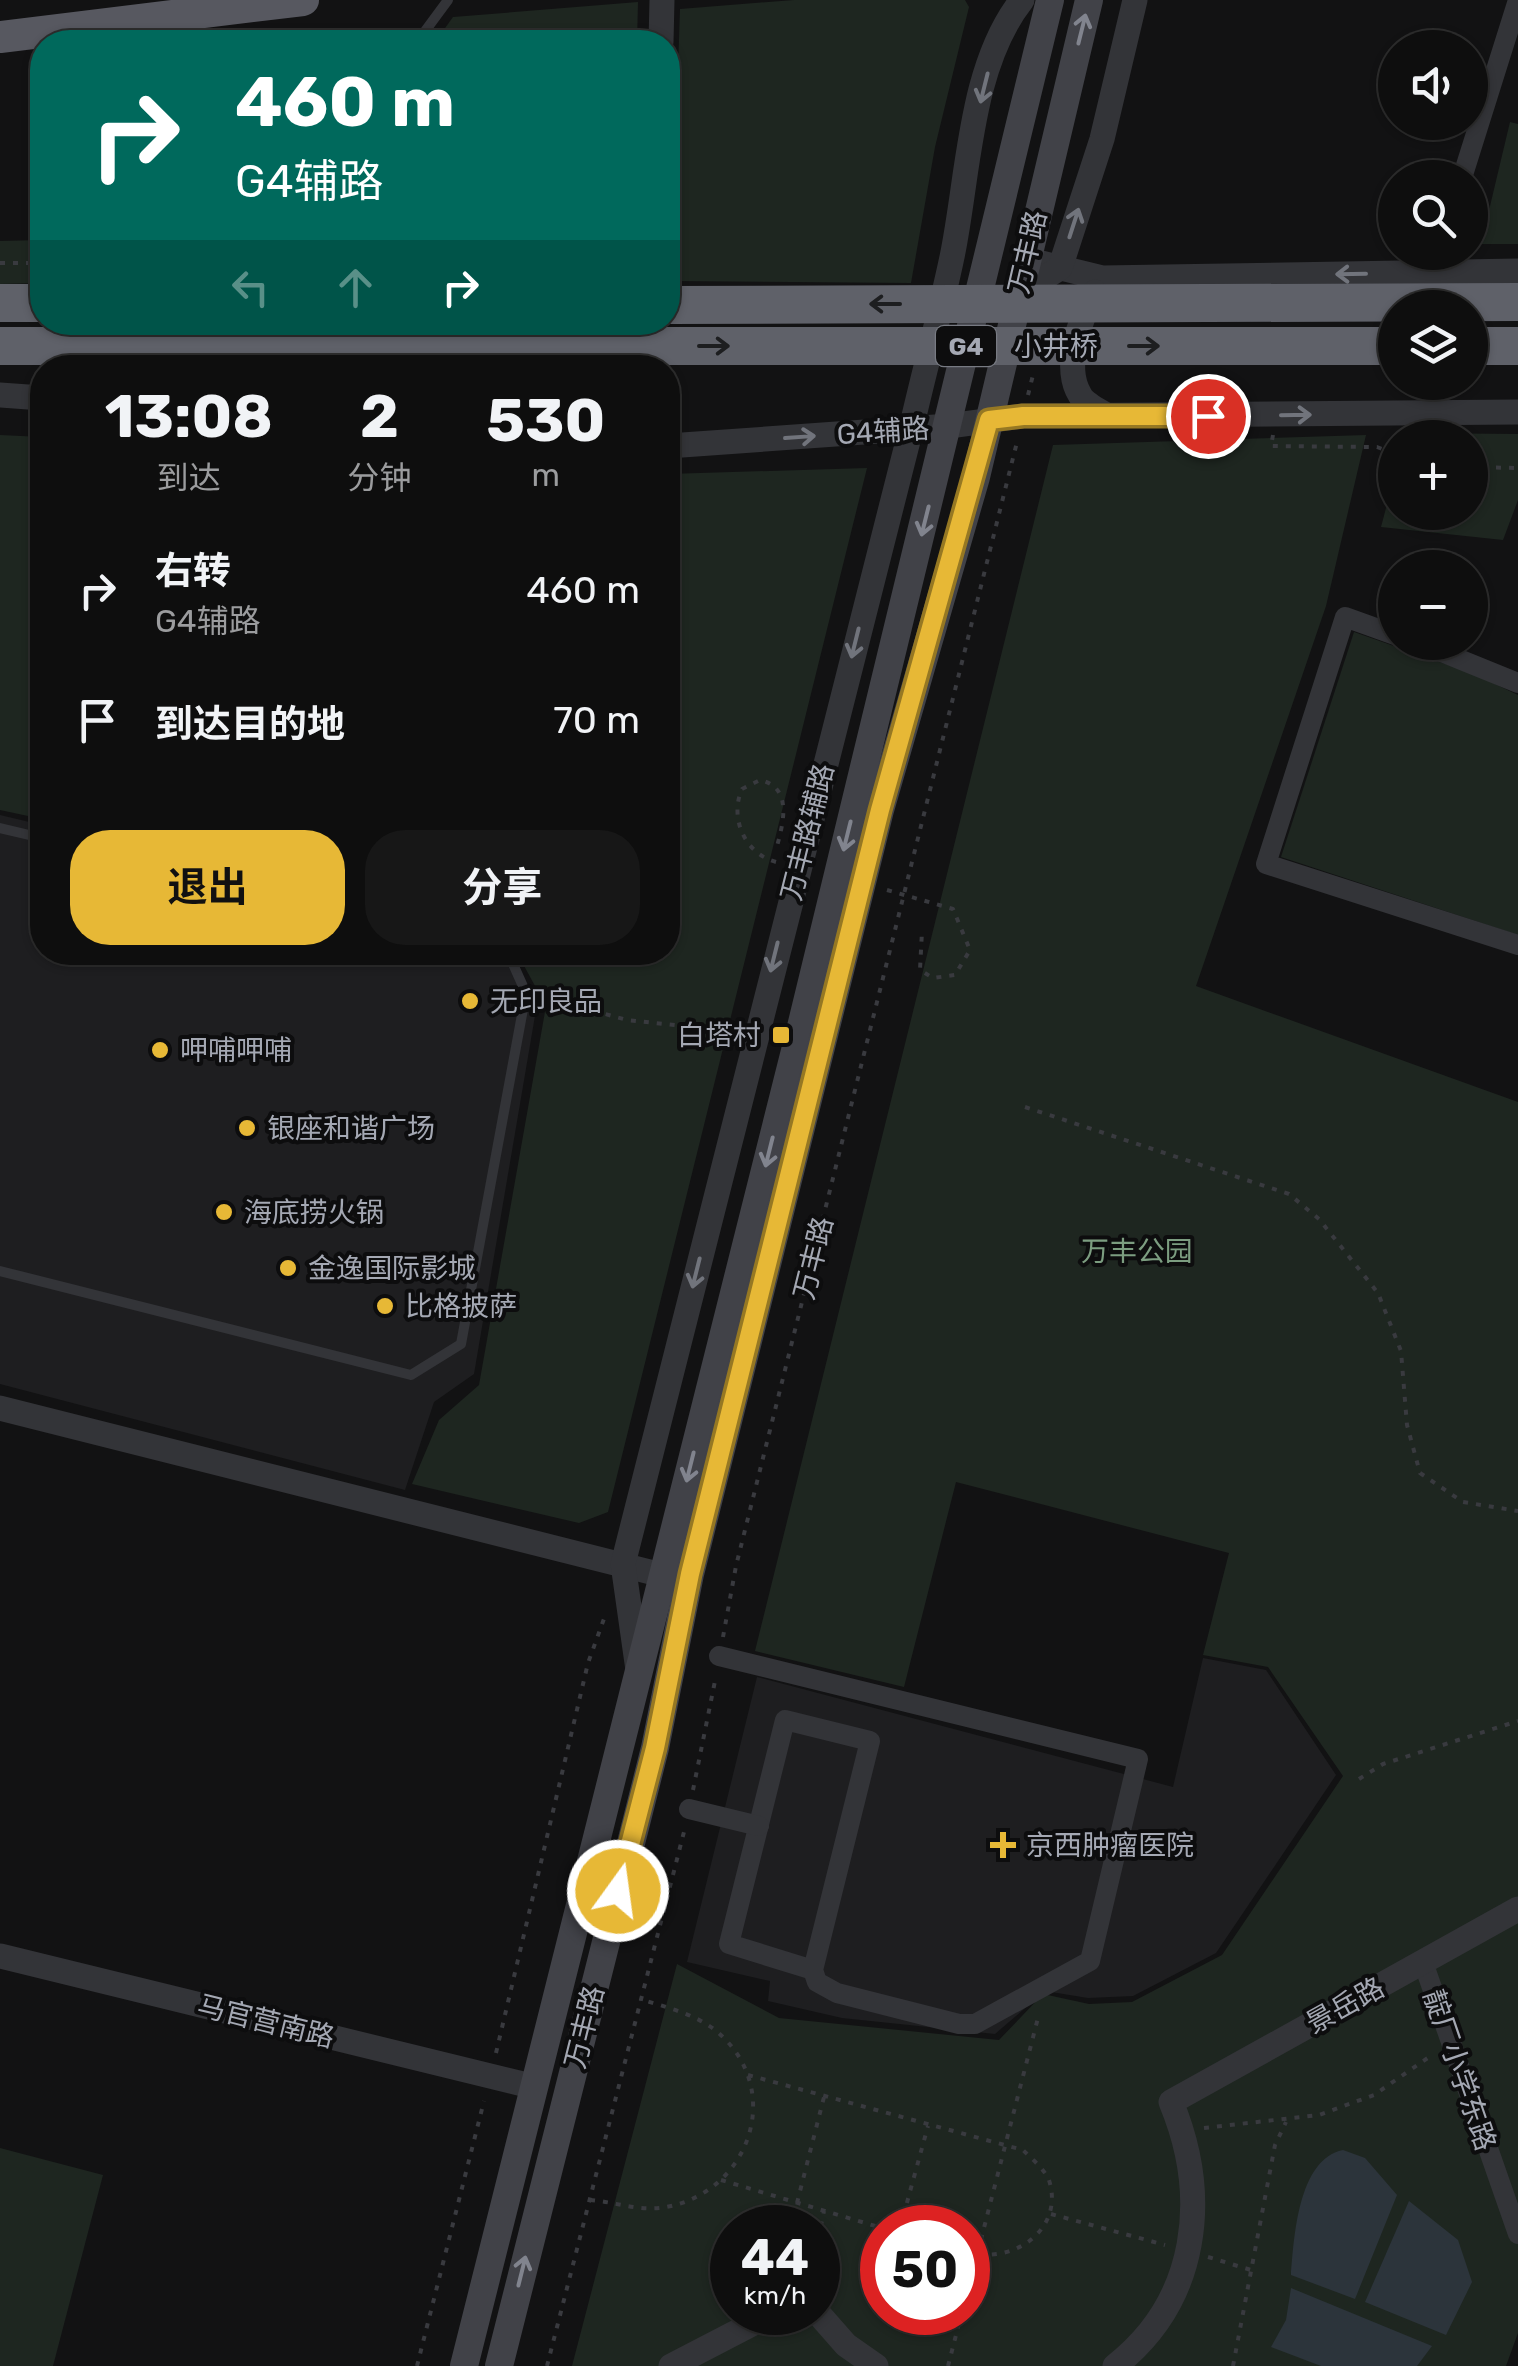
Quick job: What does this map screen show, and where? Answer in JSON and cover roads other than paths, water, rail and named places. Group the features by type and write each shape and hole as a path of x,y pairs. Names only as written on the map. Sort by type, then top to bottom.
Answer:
{"highway":[{"path":"144,30 198,27 303,0"},
{"path":"0,38 30,36"},
{"name":"小井桥","path":"680,305 1518,302"},
{"path":"0,303 30,304"},
{"name":"小井桥","path":"0,346 1378,346"},
{"path":"1488,346 1518,346"}],"main road":[{"name":"万丰路","path":"464,2366 948,426 1050,0"},
{"name":"万丰路","path":"499,2366 655,1748 690,1574 880,810 989,420 1089,0"}],"street":[{"path":"661,30 662,0"},
{"name":"万丰路辅路","path":"638,1672 623,1564 910,429 952,254 964,166 1000,28 1022,0"},
{"path":"1017,295 1060,268 1102,139 1135,0"},
{"path":"1468,160 1518,0"},
{"path":"1025,260 1102,278 1378,265"},
{"path":"1488,268 1518,272"},
{"path":"1102,278 1082,314 1073,367 1080,396 1106,416"},
{"path":"0,395 30,397"},
{"name":"G4辅路","path":"680,445 948,426 1023,416 1518,412"},
{"path":"1378,629 1345,617 1266,864 1518,944"},
{"path":"1461,660 1518,683"},
{"path":"0,1408 662,1576"},
{"path":"719,1656 1138,1759 1090,1961 975,2024 958,2024 837,1994 816,1982 812,1970 870,1741 785,1720 730,1944 812,1970"},
{"path":"690,1809 759,1826"},
{"name":"景岳路","path":"1115,2366 1149,2336 1170,2300 1188,2252 1194,2174 1171,2102 1518,1909"},
{"name":"马官营南路","path":"0,1956 531,2086"},
{"name":"靛厂小学东路","path":"1424,1962 1448,2044 1518,2234"},
{"path":"671,2366 731,2335"},
{"path":"837,2335 876,2366"}],"lane":[{"path":"426,30 448,0"},
{"path":"0,828 30,835"},
{"path":"0,1272 411,1375 461,1344 526,994 513,965"}],"place":[{"name":"无印良品","path":"470,1001"},
{"name":"白塔村","path":"781,1035"},
{"name":"呷哺呷哺","path":"160,1050"},
{"name":"银座和谐广场","path":"247,1128"},
{"name":"海底捞火锅","path":"224,1212"},
{"name":"金逸国际影城","path":"288,1268"},
{"name":"比格披萨","path":"385,1306"},
{"name":"京西肿瘤医院","path":"1003,1845"}],"park label":[{"name":"万丰公园","path":"1137,1251"}]}
